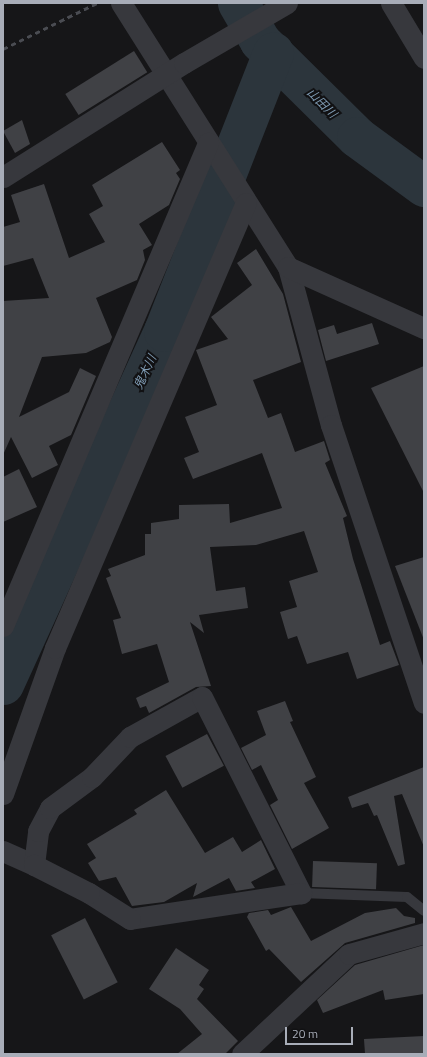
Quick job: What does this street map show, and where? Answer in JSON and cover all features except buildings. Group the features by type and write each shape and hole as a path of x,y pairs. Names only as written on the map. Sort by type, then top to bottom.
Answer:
{"street":[{"path":"121,3 164,75 288,267 331,425 424,703"},
{"path":"3,178 164,75 287,3"},
{"path":"391,3 424,58"},
{"path":"3,626 208,143"},
{"path":"3,794 58,641 246,202"},
{"path":"288,267 424,328"},
{"path":"3,851 89,892 130,919 301,893 202,697 130,737 92,777 50,808 38,831 34,865"},
{"path":"242,1054 349,954 424,933"}],"lane":[{"path":"301,893 407,897 424,912"}],"waterway":[{"name":"山田川","path":"238,3 260,41 357,137 424,186"},
{"name":"鬼木川","path":"3,684 164,331 273,53"}],"railway":[{"path":"3,49 97,3"}]}
